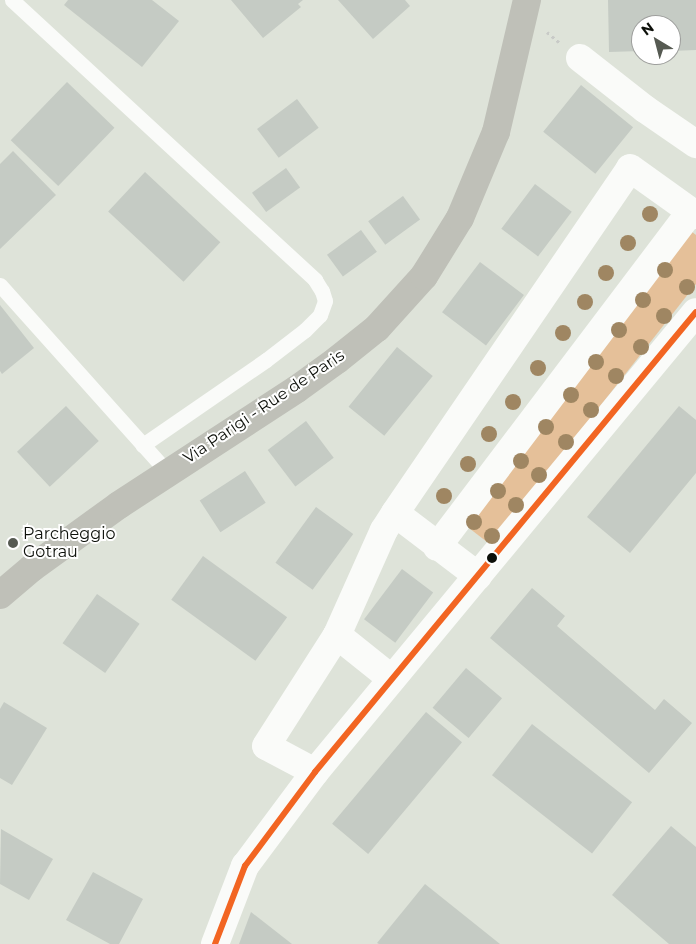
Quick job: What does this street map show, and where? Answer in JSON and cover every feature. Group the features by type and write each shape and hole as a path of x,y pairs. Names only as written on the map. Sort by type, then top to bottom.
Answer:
{"main road":[{"name":"Via Parigi - Rue de Paris","path":"0,595 32,568 167,472 297,389 337,360 377,328 424,276 460,218 496,132 527,0"}],"street":[{"path":"580,58 645,109 696,144"},
{"path":"315,772 266,746 337,635 390,522 630,168 693,213 438,546"},
{"path":"216,944 245,866 315,772 696,312"},
{"path":"390,522 438,546 478,576"},
{"path":"337,635 392,680"}],"lane":[{"path":"12,0 315,280 322,291 325,301 320,315 305,330 266,360 143,445"},
{"path":"0,285 167,472"}],"shaded area":[{"path":"687,228 696,235 696,284 491,545 465,525"}],"building":[{"path":"68,0 152,0 179,21 142,67 64,5"},
{"path":"231,0 303,0 298,4 301,7 263,38"},
{"path":"338,0 405,0 410,6 373,39"},
{"path":"608,0 696,0 696,50 681,51 681,15 631,15 631,51 609,52"},
{"path":"67,82 114,128 58,186 11,140"},
{"path":"581,85 633,127 595,174 543,132"},
{"path":"297,99 319,128 279,158 257,129"},
{"path":"13,151 56,195 0,249 0,164"},
{"path":"286,168 300,187 266,212 252,193"},
{"path":"145,172 220,242 184,282 108,211"},
{"path":"535,184 572,212 538,256 501,229"},
{"path":"403,196 420,219 385,245 368,221"},
{"path":"361,230 377,252 343,277 327,255"},
{"path":"480,262 524,295 486,345 442,312"},
{"path":"0,305 34,348 2,374 0,371"},
{"path":"397,347 433,376 384,436 349,407"},
{"path":"66,406 99,441 50,487 17,452"},
{"path":"679,406 696,420 696,473 630,553 587,517"},
{"path":"306,421 334,458 295,487 268,450"},
{"path":"245,471 266,503 220,532 200,500"},
{"path":"316,507 353,534 313,590 275,563"},
{"path":"203,556 287,617 255,661 171,600"},
{"path":"402,569 433,592 395,643 364,619"},
{"path":"532,588 565,616 557,626 655,710 664,699 692,723 649,773 490,638"},
{"path":"97,594 140,624 105,673 63,643"},
{"path":"466,668 502,698 469,738 433,708"},
{"path":"4,702 47,728 12,785 0,778 0,709"},
{"path":"426,712 462,742 368,854 332,824"},
{"path":"532,724 632,802 592,853 492,775"},
{"path":"671,826 696,847 696,944 669,944 612,895"},
{"path":"1,829 53,859 29,900 0,884"},
{"path":"93,872 143,899 119,944 110,944 66,920"},
{"path":"425,884 500,944 377,943"},
{"path":"251,912 292,944 239,944"}],"transit line":[{"path":"215,944 245,866 315,772 696,312"}],"place":[{"name":"Parcheggio Gotrau","path":"13,543"}]}
